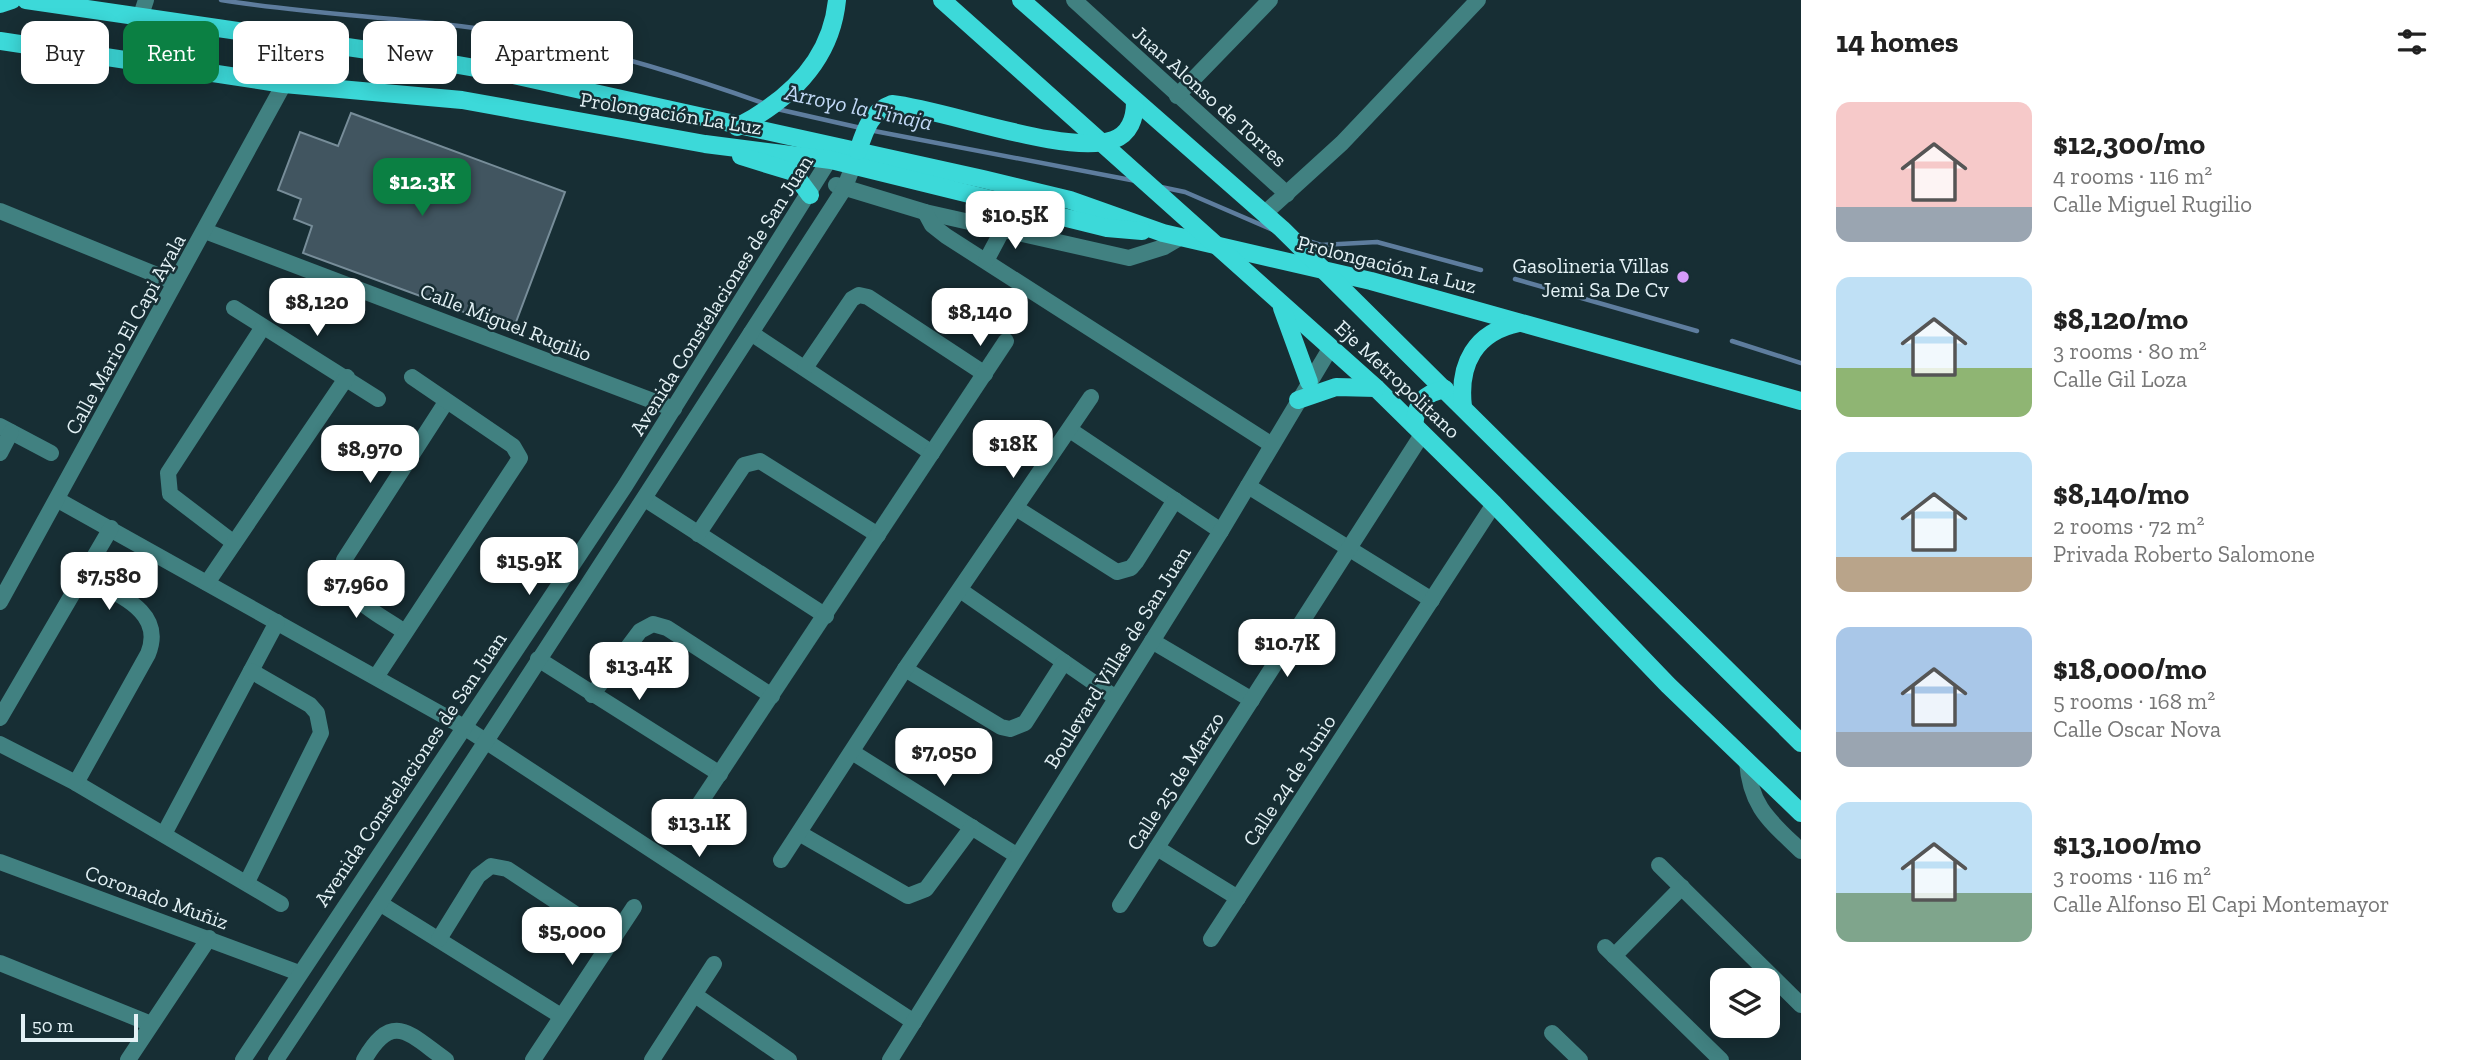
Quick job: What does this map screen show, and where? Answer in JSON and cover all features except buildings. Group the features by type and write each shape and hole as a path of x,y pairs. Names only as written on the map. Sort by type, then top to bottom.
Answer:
{"main road":[{"path":"0,4 12,0"},
{"name":"Prolongación La Luz","path":"26,0 161,21"},
{"path":"737,127 759,116 786,95 813,67 826,46 835,22 838,0"},
{"name":"Eje Metropolitano","path":"942,0 1104,142 1376,388 1494,504 1668,685 1801,813"},
{"name":"Eje Metropolitano","path":"1021,0 1282,229 1801,743"},
{"path":"219,29 298,59 310,75 311,86"},
{"name":"Prolongación La Luz","path":"219,29 395,54 504,74 737,127 834,153"},
{"name":"Prolongación La Luz","path":"0,41 233,76"},
{"name":"Prolongación La Luz","path":"284,84 461,100 705,144 858,153 1107,228 1172,235 1219,245 1519,323 1801,401"},
{"path":"858,153 871,118 880,108 892,104 1079,144 1104,142 1125,133 1135,113 1135,102"},
{"path":"705,144 784,168 800,178 810,195"},
{"path":"1278,298 1296,339 1309,382"},
{"path":"1463,407 1462,373 1476,344 1503,326 1519,323"},
{"path":"1298,400 1336,387 1376,388"},
{"path":"1418,429 1416,406 1430,392 1445,389"}],"street":[{"path":"140,18 146,0"},
{"path":"1177,96 1269,0"},
{"path":"1265,213 1342,143 1478,0"},
{"name":"Juan Alonso de Torres","path":"1077,1 1177,96 1287,194"},
{"name":"Calle Mario El Capi Ayala","path":"0,602 284,84"},
{"name":"Avenida Constelaciones de San Juan","path":"243,1060 674,409 834,153"},
{"name":"Avenida Constelaciones de San Juan","path":"278,1060 844,189 858,153"},
{"path":"820,179 844,189 925,212 1129,258 1164,247 1172,235"},
{"path":"0,211 174,282"},
{"path":"925,212 932,225 946,236 1272,445"},
{"path":"986,261 1003,229"},
{"name":"Calle Miguel Rugilio","path":"205,231 674,409"},
{"path":"805,368 852,299 859,295 868,297 985,374"},
{"path":"234,308 378,398"},
{"path":"234,543 170,494 167,488 168,473 262,327"},
{"path":"751,333 932,453"},
{"path":"698,806 1006,341"},
{"name":"Boulevard Villas de San Juan","path":"890,1060 1221,531 1331,347"},
{"path":"207,583 347,377"},
{"path":"376,677 403,631 520,458 513,446 412,377"},
{"path":"782,860 905,669 1091,397"},
{"path":"403,631 349,593 341,572 344,560 446,402"},
{"path":"0,453 6,429 51,453"},
{"name":"Calle 25 de Marzo","path":"1120,905 1350,547 1418,429"},
{"path":"1070,430 1221,531"},
{"path":"698,534 744,465 760,461 878,535"},
{"path":"1248,486 1432,600"},
{"path":"645,499 826,616"},
{"path":"58,500 464,727 914,1022"},
{"path":"1016,508 1117,572 1131,568 1136,562 1175,500"},
{"name":"Calle 24 de Junio","path":"1211,939 1494,504"},
{"path":"0,718 111,528"},
{"path":"76,783 148,654 154,634 145,613 84,576"},
{"path":"960,590 1116,698"},
{"path":"164,834 277,622"},
{"path":"592,695 640,631 653,624 667,628 772,696"},
{"path":"1152,641 1252,700"},
{"path":"538,659 720,775"},
{"path":"905,669 1002,727 1010,729 1024,723 1064,662"},
{"path":"247,881 321,733 317,713 310,705 251,671"},
{"path":"0,744 76,783 247,881 281,904"},
{"path":"852,752 1016,855"},
{"path":"1747,761 1748,782 1758,807 1801,851"},
{"path":"799,833 908,896 926,889 972,827"},
{"path":"1157,848 1238,898"},
{"name":"Coronado Muñiz","path":"0,862 299,973"},
{"path":"1659,864 1801,1005"},
{"path":"439,939 478,876 491,866 507,869 613,939"},
{"path":"1682,887 1609,951 1721,1060"},
{"path":"381,905 561,1016"},
{"path":"533,1060 634,907"},
{"path":"128,1060 209,938"},
{"path":"0,963 151,1024"},
{"path":"652,1060 714,964"},
{"path":"695,995 789,1060"},
{"path":"364,1060 378,1037 396,1030 410,1035 446,1060"},
{"path":"1552,1033 1576,1058"}],"waterway":[{"name":"Arroyo la Tinaja","path":"221,0 515,34 635,62 766,104"},
{"name":"Arroyo la Tinaja","path":"777,109 861,128"},
{"name":"Arroyo la Tinaja","path":"869,130 1136,181"},
{"name":"Arroyo la Tinaja","path":"1161,187 1185,192 1273,230"},
{"name":"Arroyo la Tinaja","path":"1302,239 1321,245 1377,242 1481,270"},
{"name":"Arroyo la Tinaja","path":"1515,279 1697,331"},
{"name":"Arroyo la Tinaja","path":"1732,341 1801,363"}],"place":[{"name":"Gasolineria Villas Jemi Sa De Cv","path":"1683,277"}]}
